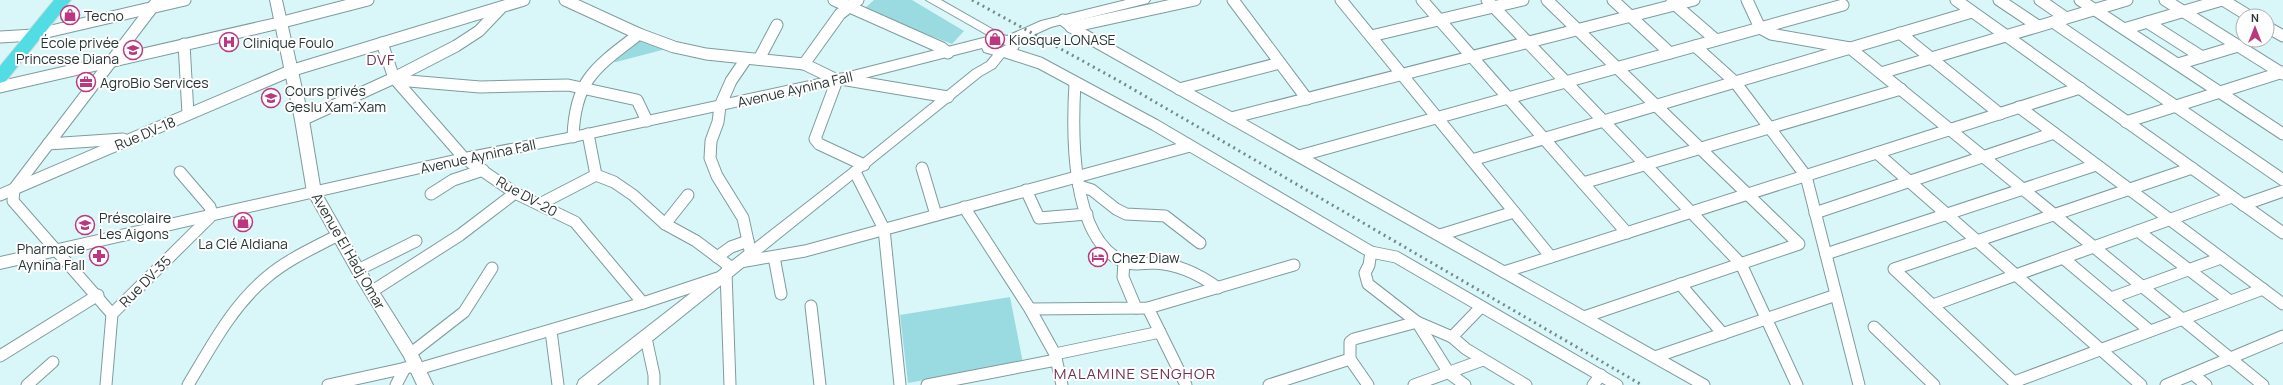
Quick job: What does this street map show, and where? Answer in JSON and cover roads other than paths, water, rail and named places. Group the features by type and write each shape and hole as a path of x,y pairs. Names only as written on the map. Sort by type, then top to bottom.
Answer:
{"highway":[{"path":"0,76 63,0"}],"main road":[{"path":"999,46 1029,31 1067,24 1143,0"},
{"name":"Avenue Aynina Fall","path":"0,263 464,158 720,106 952,52 999,46"}],"street":[{"path":"112,314 98,295 13,201 14,189 158,0"},
{"path":"0,37 34,35 186,0"},
{"name":"Avenue El Hadj Omar","path":"276,0 279,22 302,120 314,192 425,385"},
{"path":"0,87 368,0"},
{"name":"Rue DV-18","path":"0,195 290,71 502,8 524,0"},
{"path":"565,0 639,34 674,47 706,54 804,64 839,79 948,97"},
{"path":"834,0 952,52"},
{"path":"804,64 840,14 858,0"},
{"path":"932,0 983,27 988,36 999,46 1033,60 1190,146 1371,252 1396,257 1482,307 1597,380 1617,385"},
{"path":"1067,24 1195,0"},
{"path":"1233,0 1307,99"},
{"path":"1341,0 1551,257"},
{"path":"1422,0 1627,233"},
{"path":"1371,36 1440,20 1491,3 1523,0"},
{"path":"1547,0 1799,244 1584,317"},
{"path":"1613,0 1670,53"},
{"path":"1231,118 1578,30 1631,16 1673,2 1694,0"},
{"path":"1747,0 1760,28 1771,34 1850,48 2263,385"},
{"path":"1956,0 2283,233"},
{"path":"1999,0 2038,26"},
{"path":"2040,0 2066,18"},
{"path":"2080,0 2283,134"},
{"path":"1881,73 2127,0"},
{"path":"2164,0 2235,44"},
{"path":"2124,29 2223,0 2236,8"},
{"path":"1673,2 1716,40"},
{"path":"1491,3 1741,264 1799,384 1797,385"},
{"path":"1299,156 1843,5"},
{"path":"302,120 395,79 456,46 478,31 502,8"},
{"path":"1472,160 1972,12"},
{"path":"2053,22 2283,180"},
{"path":"2148,22 2202,57"},
{"path":"1067,24 1179,89 1704,385"},
{"path":"759,59 777,25"},
{"path":"1900,33 2000,114"},
{"path":"639,34 597,66 581,87 574,111 580,135 596,175 614,182 633,194 665,224 696,241 717,257 736,262"},
{"path":"382,43 395,79"},
{"path":"184,44 188,114"},
{"path":"585,385 646,338 736,262 859,169 977,73 991,65 999,46"},
{"path":"1695,46 1735,82 1806,176 1859,385"},
{"path":"2178,64 2235,47"},
{"path":"2241,48 2282,73"},
{"path":"730,385 736,262 743,218 717,176 710,158 711,141 718,122 720,106 731,81 746,59"},
{"path":"1179,89 1280,63"},
{"path":"2126,122 2282,73"},
{"path":"395,79 480,87 581,87 637,100 647,121"},
{"name":"Rue DV-20","path":"395,79 464,158 515,193 575,222 643,303"},
{"path":"839,79 815,139 819,144 859,169 884,229 900,385"},
{"path":"1075,84 1073,104 1077,181 1094,236 1102,247 1124,262 1177,266 1198,273 1218,288"},
{"path":"1504,272 2080,88"},
{"path":"1582,183 1901,89"},
{"path":"2019,108 2283,304"},
{"path":"1815,213 2054,133"},
{"path":"48,144 132,138"},
{"path":"328,385 551,331 643,303 736,262 805,251 1026,190 1077,181 1190,146"},
{"path":"1876,153 2141,385"},
{"path":"1826,254 2096,165"},
{"path":"922,168 936,215"},
{"path":"2192,168 1894,269 2015,384 2101,349 2263,289"},
{"path":"431,194 453,180 482,170"},
{"path":"180,172 210,207 212,215"},
{"path":"540,204 596,175"},
{"path":"1077,181 1092,190 1116,209 1126,214 1165,216 1200,243"},
{"path":"1026,190 1039,218 1088,214"},
{"path":"371,292 460,235 515,193"},
{"path":"665,224 688,194"},
{"path":"2244,205 2281,194"},
{"path":"1933,305 2232,197"},
{"path":"964,207 1030,309 1055,357 1062,385"},
{"path":"1440,236 1514,212"},
{"name":"Rue DV-35","path":"106,385 112,314 212,215"},
{"path":"2138,231 2230,301"},
{"path":"188,385 232,315 246,297 269,276 338,235"},
{"path":"358,270 416,241"},
{"path":"717,257 731,247 736,262"},
{"path":"1371,252 1369,264 1365,273 1368,284 1418,322 1452,337 1466,349 1526,385"},
{"path":"774,257 782,294"},
{"path":"2063,258 2150,331"},
{"path":"2111,298 2221,258"},
{"path":"1124,262 1122,272 1123,277 1142,308 1160,332 1186,385"},
{"path":"1030,309 1142,308 1218,288 1294,265"},
{"path":"396,385 412,364 464,312 492,268"},
{"path":"1680,284 1723,334"},
{"path":"0,356 98,295"},
{"path":"1655,357 1768,320 1836,295"},
{"path":"811,306 820,385"},
{"path":"1452,337 1482,307"},
{"path":"1368,385 1350,358 1350,342 1354,339 1418,322"},
{"path":"1418,322 1449,373 1465,385"},
{"path":"1874,326 1934,385"},
{"path":"551,331 558,385"},
{"path":"927,385 976,380 1055,357 1160,332"},
{"path":"646,338 654,375 654,385"},
{"path":"2166,385 2230,358 2281,339"},
{"path":"1275,384 1350,358"},
{"path":"1414,385 1483,360"},
{"path":"27,385 53,362"},
{"path":"2193,374 2206,385"}],"railway":[{"path":"972,0 1119,81 1642,385"}],"place":[{"name":"Tecno","path":"70,15"},
{"name":"Kiosque LONASE","path":"995,39"},
{"name":"Clinique Foulo","path":"229,42"},
{"name":"École privée Princesse Diana","path":"133,50"},
{"name":"AgroBio Services","path":"86,82"},
{"name":"Cours privés Geslu Xam-Xam","path":"271,98"},
{"name":"La Clé Aldiana","path":"243,222"},
{"name":"Préscolaire Les Aigons","path":"85,225"},
{"name":"Pharmacie Aynina Fall","path":"99,256"},
{"name":"Chez Diaw","path":"1098,257"}],"district":[{"name":"DVF","path":"381,59"},
{"name":"MALAMINE SENGHOR","path":"1135,373"}]}
